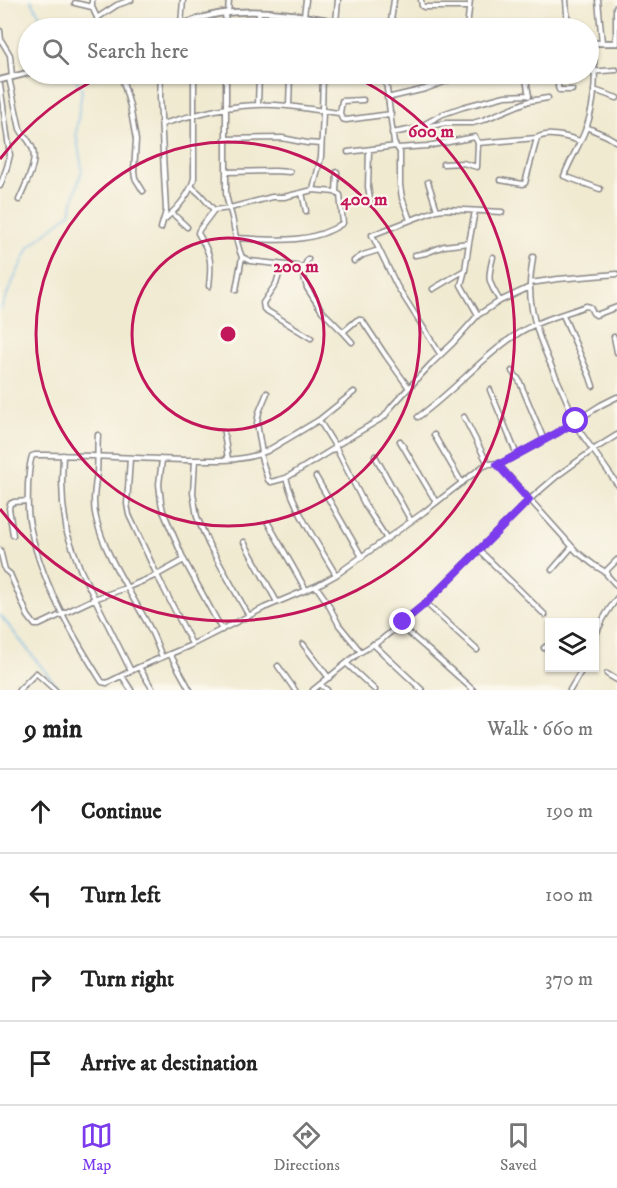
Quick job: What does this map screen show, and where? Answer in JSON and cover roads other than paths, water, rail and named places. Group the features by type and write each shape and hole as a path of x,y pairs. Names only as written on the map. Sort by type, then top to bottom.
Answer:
{"street":[{"path":"92,0 92,7 97,18 131,0"},
{"path":"182,18 183,0"},
{"path":"226,18 229,0"},
{"path":"304,15 306,0"},
{"path":"336,18 338,0"},
{"path":"391,18 394,0"},
{"path":"421,0 424,7 469,7"},
{"path":"447,0 447,6"},
{"path":"468,18 470,0"},
{"path":"566,0 567,18"},
{"path":"598,0 602,43 616,43 616,7"},
{"path":"75,3 92,7"},
{"path":"259,12 259,18"},
{"path":"207,18 226,13 259,12 319,18"},
{"path":"293,18 294,14"},
{"path":"0,31 10,55 10,77 20,129 34,153 34,160 19,200"},
{"path":"599,72 616,70"},
{"path":"0,80 18,75"},
{"path":"124,84 136,140 135,178 144,192"},
{"path":"161,84 165,219"},
{"path":"161,228 165,219 192,187 194,178 194,84"},
{"path":"226,84 227,204 242,257 236,290"},
{"path":"258,105 259,84"},
{"path":"289,106 290,84"},
{"path":"314,190 321,157 323,84"},
{"path":"386,84 394,144 400,152 402,198 410,220"},
{"path":"387,98 439,84"},
{"path":"526,84 530,101"},
{"path":"558,84 559,90 572,90"},
{"path":"594,84 589,119 564,176 600,189"},
{"path":"0,85 2,117 10,155 0,186"},
{"path":"594,90 617,98"},
{"path":"392,133 419,127 443,114 463,107 505,96 528,95"},
{"path":"419,127 446,123 473,123 530,101 548,98"},
{"path":"363,100 342,101 340,113 342,119 391,114"},
{"path":"162,124 226,107 258,105 289,106 340,113"},
{"path":"586,127 617,142"},
{"path":"478,143 537,138 540,135 549,134 580,141"},
{"path":"348,152 427,146 474,137 478,143 477,167 443,164"},
{"path":"225,139 282,138 321,144"},
{"path":"500,180 525,183 537,138"},
{"path":"369,150 371,204"},
{"path":"226,172 290,172"},
{"path":"336,192 337,172"},
{"path":"428,182 437,210"},
{"path":"192,187 214,210"},
{"path":"209,286 210,256 208,248 198,233 214,210 314,190 336,192 340,195 343,223 313,237 290,240 236,238"},
{"path":"302,193 306,211"},
{"path":"440,354 398,286 372,235 437,210 502,212"},
{"path":"475,211 461,285 478,315"},
{"path":"172,212 187,226"},
{"path":"415,255 444,246 469,243"},
{"path":"354,261 363,255 379,250"},
{"path":"242,257 250,261 304,267"},
{"path":"493,257 489,280 500,301"},
{"path":"533,257 530,285 536,324 571,411 576,417 576,426 617,484"},
{"path":"308,259 304,267 307,288 322,311 352,342"},
{"path":"282,265 276,284 263,303 264,309 311,338"},
{"path":"433,289 465,270"},
{"path":"267,393 257,423 261,454 268,480 277,482 384,417 478,315 500,301 530,285 558,279 617,274"},
{"path":"418,417 434,406 490,354 514,336 536,324 586,306 590,307 596,315 617,307"},
{"path":"563,315 593,386"},
{"path":"343,332 357,320 362,320 410,388"},
{"path":"614,337 617,352"},
{"path":"512,371 519,380 544,440"},
{"path":"489,390 517,455"},
{"path":"354,392 319,420 261,454 244,458 162,460 63,454 32,456 27,501 28,518 38,557 62,613 102,682 107,683 336,575 488,464 502,463 617,397"},
{"path":"465,417 488,464"},
{"path":"319,420 365,505 387,539"},
{"path":"224,433 228,459"},
{"path":"98,435 95,518 126,588 147,622 162,657"},
{"path":"434,435 462,483"},
{"path":"313,690 426,603 529,500 557,476 617,435"},
{"path":"400,441 436,502"},
{"path":"63,454 63,504 67,533 81,571 131,671"},
{"path":"375,456 412,521"},
{"path":"130,458 129,515 192,644"},
{"path":"162,460 161,502 184,560 222,630"},
{"path":"195,460 193,493 197,517 209,545 249,616"},
{"path":"497,464 572,547 607,573 617,586"},
{"path":"316,477 362,557"},
{"path":"286,478 299,513 336,575"},
{"path":"13,535 10,504 27,501"},
{"path":"268,523 306,590"},
{"path":"244,542 277,602"},
{"path":"552,570 572,547"},
{"path":"0,550 5,570 10,574 33,624 39,624 94,599 157,576 184,560"},
{"path":"479,550 545,615"},
{"path":"607,573 609,566 617,560"},
{"path":"316,586 339,626 361,652"},
{"path":"599,625 617,598"},
{"path":"426,603 477,650"},
{"path":"399,625 473,690"},
{"path":"303,644 329,678"},
{"path":"373,644 422,690"},
{"path":"170,654 190,690"},
{"path":"347,664 375,690"},
{"path":"278,666 295,690"},
{"path":"139,668 153,690"},
{"path":"570,690 581,672"},
{"path":"18,690 36,673 55,690"},
{"path":"607,674 617,680"},
{"path":"122,676 131,690"},
{"path":"321,685 327,690"}],"waterway":[{"path":"31,0 41,18"},
{"path":"0,310 30,246 70,213 82,169 76,133 82,90 79,84"},
{"path":"0,615 60,690"}]}
